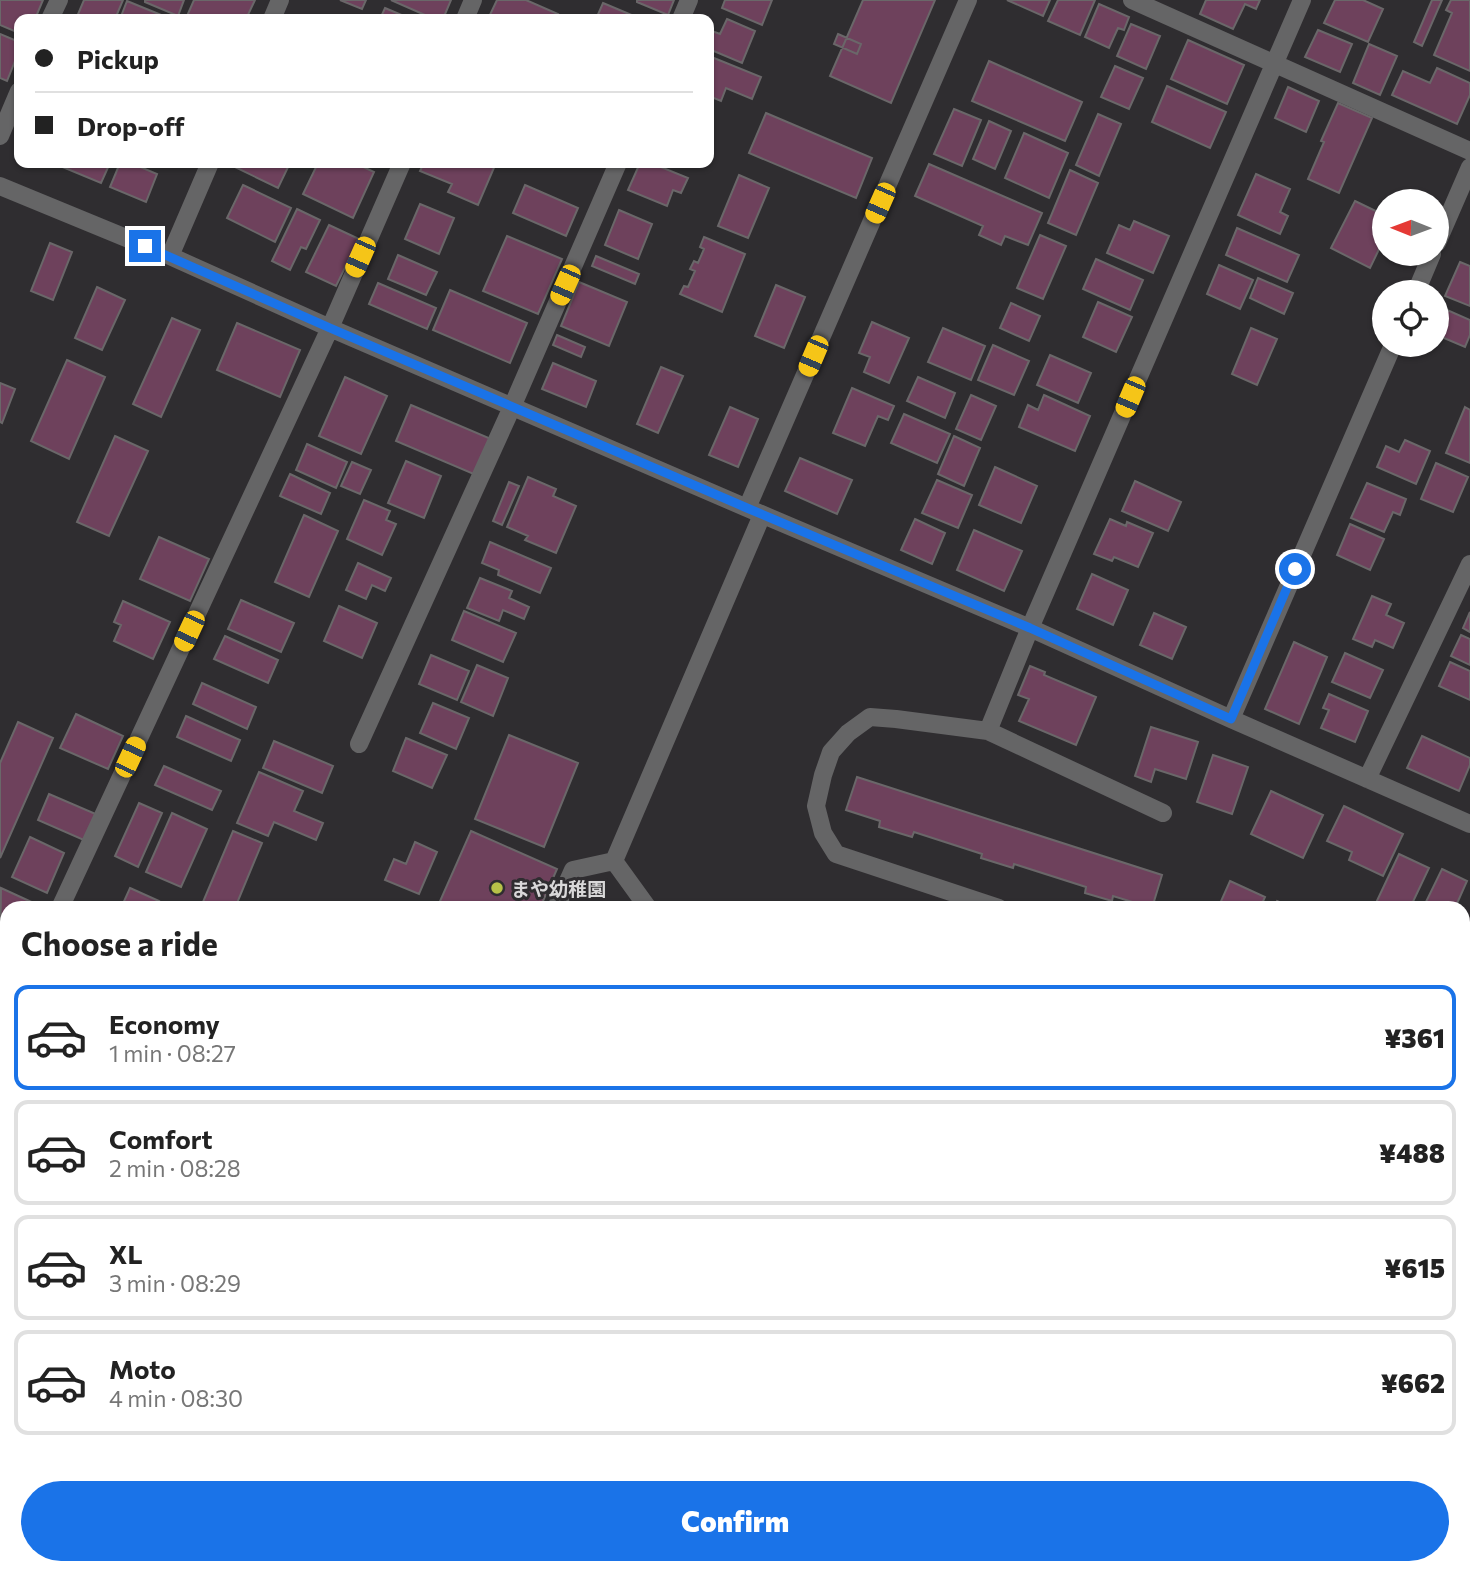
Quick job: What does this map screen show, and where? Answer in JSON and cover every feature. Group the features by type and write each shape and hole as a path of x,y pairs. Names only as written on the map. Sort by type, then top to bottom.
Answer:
{"street":[{"path":"614,861 755,512 968,0"},
{"path":"1132,0 1470,151"},
{"path":"989,731 1030,628 1302,0"},
{"path":"0,135 14,103"},
{"path":"1449,215 1470,167"},
{"path":"170,256 208,168"},
{"path":"63,901 330,328 400,168"},
{"path":"359,744 512,407 616,168"},
{"path":"0,186 170,256 512,407 1030,628 1470,824"},
{"path":"1231,719 1388,357"},
{"path":"1367,779 1470,564"},
{"path":"978,901 836,854 823,833 816,806 831,752 848,733 870,717 989,731 1163,813"},
{"path":"559,901 573,870 614,861"},
{"path":"614,861 644,901"}],"building":[{"path":"0,0 43,0 37,14 14,14 14,31 0,25"},
{"path":"84,0 123,0 117,14 78,14"},
{"path":"145,0 184,0 179,14"},
{"path":"194,0 255,0 248,14 188,14"},
{"path":"340,0 366,0 362,9"},
{"path":"391,0 451,0 445,14 423,14"},
{"path":"497,0 526,0 558,14 490,14"},
{"path":"637,0 674,0 668,14"},
{"path":"725,0 772,0 762,25 722,8"},
{"path":"863,0 935,0 891,103 830,76"},
{"path":"1007,0 1050,0 1043,16"},
{"path":"1058,0 1095,0 1080,35 1048,21"},
{"path":"1206,0 1260,0 1256,9 1245,4 1233,29 1200,14"},
{"path":"1335,0 1363,0 1383,9 1368,42 1324,23"},
{"path":"1432,0 1442,0 1422,46 1414,42"},
{"path":"1451,0 1470,0 1470,71 1434,55 1452,13 1446,10"},
{"path":"127,1 159,14 122,14"},
{"path":"603,3 629,14 598,14"},
{"path":"1099,4 1129,17 1124,30 1118,28 1109,48 1085,37"},
{"path":"385,8 399,14 382,14"},
{"path":"727,19 755,31 742,63 714,51 714,32 720,34"},
{"path":"1131,24 1160,36 1146,69 1117,56"},
{"path":"1318,30 1352,44 1340,72 1305,57"},
{"path":"0,34 14,40 14,64 7,81 0,78"},
{"path":"838,34 861,44 857,54 834,44"},
{"path":"1188,40 1244,65 1227,104 1171,79"},
{"path":"1369,44 1397,56 1380,95 1353,83"},
{"path":"714,58 761,77 752,99 726,88 721,101 714,98"},
{"path":"989,61 1082,102 1065,141 972,101"},
{"path":"1115,66 1143,78 1129,109 1101,97"},
{"path":"1437,68 1470,83 1470,95 1457,124 1392,95 1403,71 1430,83"},
{"path":"1167,86 1226,112 1210,148 1152,122"},
{"path":"1288,87 1319,101 1306,132 1275,118"},
{"path":"1338,103 1372,118 1339,193 1308,179"},
{"path":"954,109 981,120 962,166 934,154"},
{"path":"766,113 872,158 856,198 749,153"},
{"path":"1098,114 1121,124 1099,176 1076,165"},
{"path":"989,121 1011,131 995,169 973,159"},
{"path":"1024,133 1068,153 1049,198 1005,178"},
{"path":"929,164 1042,213 1028,245 1005,236 1001,245 979,235 983,226 915,196"},
{"path":"65,168 108,168 101,183"},
{"path":"118,168 143,168 157,174 146,202 110,187"},
{"path":"237,168 288,168 278,188"},
{"path":"316,168 366,168 374,172 353,218 303,194"},
{"path":"422,168 494,168 478,205 448,192 452,184 420,171"},
{"path":"638,168 663,168 688,178 681,193 673,190 667,206 628,190"},
{"path":"1070,170 1098,183 1076,235 1048,223"},
{"path":"1256,174 1290,189 1280,212 1288,216 1280,234 1238,215"},
{"path":"739,175 769,188 748,238 718,226"},
{"path":"243,185 291,208 275,242 227,218"},
{"path":"525,185 578,208 566,236 513,213"},
{"path":"1355,201 1372,209 1370,268 1331,248"},
{"path":"420,204 454,218 439,254 405,239"},
{"path":"297,209 320,220 306,249 301,247 290,270 272,261"},
{"path":"619,210 652,224 638,259 605,245"},
{"path":"1134,221 1169,236 1153,273 1107,253 1119,225 1130,230"},
{"path":"329,225 359,239 336,286 306,272"},
{"path":"1237,228 1299,255 1287,282 1226,255"},
{"path":"1040,235 1066,246 1043,299 1017,288"},
{"path":"507,236 562,259 538,314 483,291"},
{"path":"704,237 745,254 722,312 680,294 684,286 688,287 695,271 690,269 694,261 698,263 704,249 700,247"},
{"path":"50,243 72,252 53,300 31,291"},
{"path":"398,255 437,272 426,295 388,279"},
{"path":"596,256 639,274 635,284 592,266"},
{"path":"1096,259 1143,280 1130,310 1083,289"},
{"path":"1460,262 1470,266 1470,306 1449,298 1449,287"},
{"path":"1219,265 1253,280 1240,309 1207,294"},
{"path":"1258,278 1293,293 1284,314 1250,298"},
{"path":"579,282 627,302 609,346 561,326"},
{"path":"378,283 436,308 427,329 369,304"},
{"path":"776,285 805,297 784,348 755,336"},
{"path":"97,287 125,300 102,350 75,338"},
{"path":"450,290 527,323 510,363 433,330"},
{"path":"1098,302 1132,317 1116,352 1083,337"},
{"path":"1011,303 1040,316 1029,341 1000,328"},
{"path":"1449,311 1470,320 1470,335 1465,347 1449,340"},
{"path":"172,318 200,330 161,417 133,404"},
{"path":"872,322 909,338 889,383 864,372 870,357 859,353"},
{"path":"237,323 300,350 280,397 217,370"},
{"path":"943,328 985,346 971,380 928,362"},
{"path":"1251,328 1277,339 1257,385 1232,374"},
{"path":"557,335 585,347 581,357 553,345"},
{"path":"993,345 1029,361 1014,395 978,380"},
{"path":"1050,355 1091,373 1078,403 1037,385"},
{"path":"67,360 105,377 69,459 31,441"},
{"path":"553,363 596,381 586,407 542,389"},
{"path":"661,367 683,376 658,433 637,424"},
{"path":"345,377 387,396 361,454 319,436"},
{"path":"918,377 955,393 945,418 907,401"},
{"path":"0,383 15,389 2,423 0,422"},
{"path":"852,388 894,406 888,420 878,416 865,446 833,433"},
{"path":"971,395 996,406 981,440 956,429"},
{"path":"1044,395 1090,416 1075,451 1019,427 1028,405 1038,410"},
{"path":"411,405 491,439 476,475 396,441"},
{"path":"730,407 758,419 738,467 709,455"},
{"path":"1465,407 1470,410 1470,463 1446,453"},
{"path":"904,414 950,434 937,463 891,443"},
{"path":"115,436 148,451 109,536 77,522"},
{"path":"954,436 980,448 964,486 938,474"},
{"path":"1405,440 1430,451 1416,484 1377,467 1386,446 1399,452"},
{"path":"307,444 347,462 336,488 296,470"},
{"path":"800,458 852,480 837,514 785,491"},
{"path":"406,461 441,476 424,518 388,503"},
{"path":"352,462 371,470 360,494 341,486"},
{"path":"1436,463 1468,477 1453,512 1421,499"},
{"path":"995,467 1037,486 1021,523 979,505"},
{"path":"290,474 330,493 321,514 280,496"},
{"path":"528,477 556,489 553,496 576,506 556,553 525,540 528,536 507,527"},
{"path":"937,480 972,495 958,528 922,513"},
{"path":"1135,481 1181,502 1168,531 1122,511"},
{"path":"509,482 519,486 502,525 493,521"},
{"path":"1367,483 1406,499 1400,515 1393,512 1384,532 1351,518"},
{"path":"364,500 390,511 386,520 396,524 382,555 347,539"},
{"path":"304,515 338,531 309,597 275,582"},
{"path":"915,519 945,533 932,564 901,550"},
{"path":"1110,519 1126,526 1127,522 1153,533 1138,567 1114,557 1112,561 1094,554"},
{"path":"1350,524 1384,539 1370,570 1337,555"},
{"path":"974,530 1022,551 1004,591 957,570"},
{"path":"159,537 209,559 190,601 140,579"},
{"path":"490,542 551,568 540,593 498,575 499,570 482,563"},
{"path":"358,563 391,578 385,591 372,585 366,599 346,590"},
{"path":"1092,574 1128,590 1113,625 1077,609"},
{"path":"480,578 512,591 509,598 529,607 524,619 503,610 499,621 467,608"},
{"path":"1372,596 1391,604 1386,615 1404,623 1393,648 1375,640 1372,647 1353,639"},
{"path":"241,600 294,623 281,652 228,629"},
{"path":"123,601 170,622 153,659 114,641 121,625 114,622"},
{"path":"339,606 377,623 362,658 324,641"},
{"path":"464,611 516,633 503,662 452,640"},
{"path":"1470,612 1470,632 1463,628"},
{"path":"1154,613 1186,627 1172,659 1140,645"},
{"path":"1461,635 1470,639 1470,665 1451,656"},
{"path":"225,636 278,660 268,683 214,659"},
{"path":"1294,642 1327,657 1299,724 1265,709"},
{"path":"1345,653 1383,670 1370,698 1332,682"},
{"path":"431,655 469,671 457,700 419,684"},
{"path":"1450,662 1470,671 1470,700 1439,686"},
{"path":"477,665 508,678 493,716 461,702"},
{"path":"1030,666 1045,672 1044,675 1096,697 1076,745 1019,721 1029,699 1018,695"},
{"path":"202,683 256,707 247,729 193,704"},
{"path":"1329,694 1368,711 1355,742 1321,728 1329,710 1323,708"},
{"path":"433,703 469,718 456,749 420,733"},
{"path":"76,714 123,736 108,769 60,748"},
{"path":"186,716 240,740 231,761 177,737"},
{"path":"18,722 53,738 0,858 0,763"},
{"path":"1151,727 1198,742 1186,779 1155,769 1151,782 1135,776"},
{"path":"509,735 578,763 544,847 475,819"},
{"path":"1422,736 1470,758 1470,765 1459,791 1407,768"},
{"path":"406,738 447,755 432,788 393,771"},
{"path":"274,741 333,766 322,793 263,768"},
{"path":"1213,755 1248,767 1232,814 1197,802"},
{"path":"164,766 221,791 212,810 155,785"},
{"path":"259,772 303,791 294,811 323,823 316,840 274,822 268,836 237,823"},
{"path":"857,777 1162,875 1154,901 1129,901 1113,896 1112,901 1085,893 1086,887 1014,864 1013,868 981,858 982,854 914,832 912,837 879,827 880,821 846,810"},
{"path":"1271,791 1323,815 1303,858 1251,834"},
{"path":"49,794 98,815 86,841 38,820"},
{"path":"139,803 162,813 138,867 115,856"},
{"path":"1344,806 1403,834 1383,876 1349,860 1352,852 1327,841"},
{"path":"172,813 207,829 181,887 146,872"},
{"path":"233,831 262,843 238,901 203,901"},
{"name":"まや幼稚園","path":"471,831 557,869 543,901 440,901"},
{"path":"30,837 64,853 47,893 12,877"},
{"path":"415,842 437,852 419,894 385,880 394,859 406,864"},
{"path":"1399,854 1429,868 1413,901 1377,901"},
{"path":"1442,869 1467,881 1458,901 1426,901"},
{"path":"1230,881 1265,897 1263,901 1221,901"},
{"path":"1,888 29,901 1,901"},
{"path":"130,888 159,901 124,901"}],"place":[{"name":"まや幼稚園","path":"497,888"}],"route":[{"path":"145,246 1030,628 1231,719 1295,569"}]}
